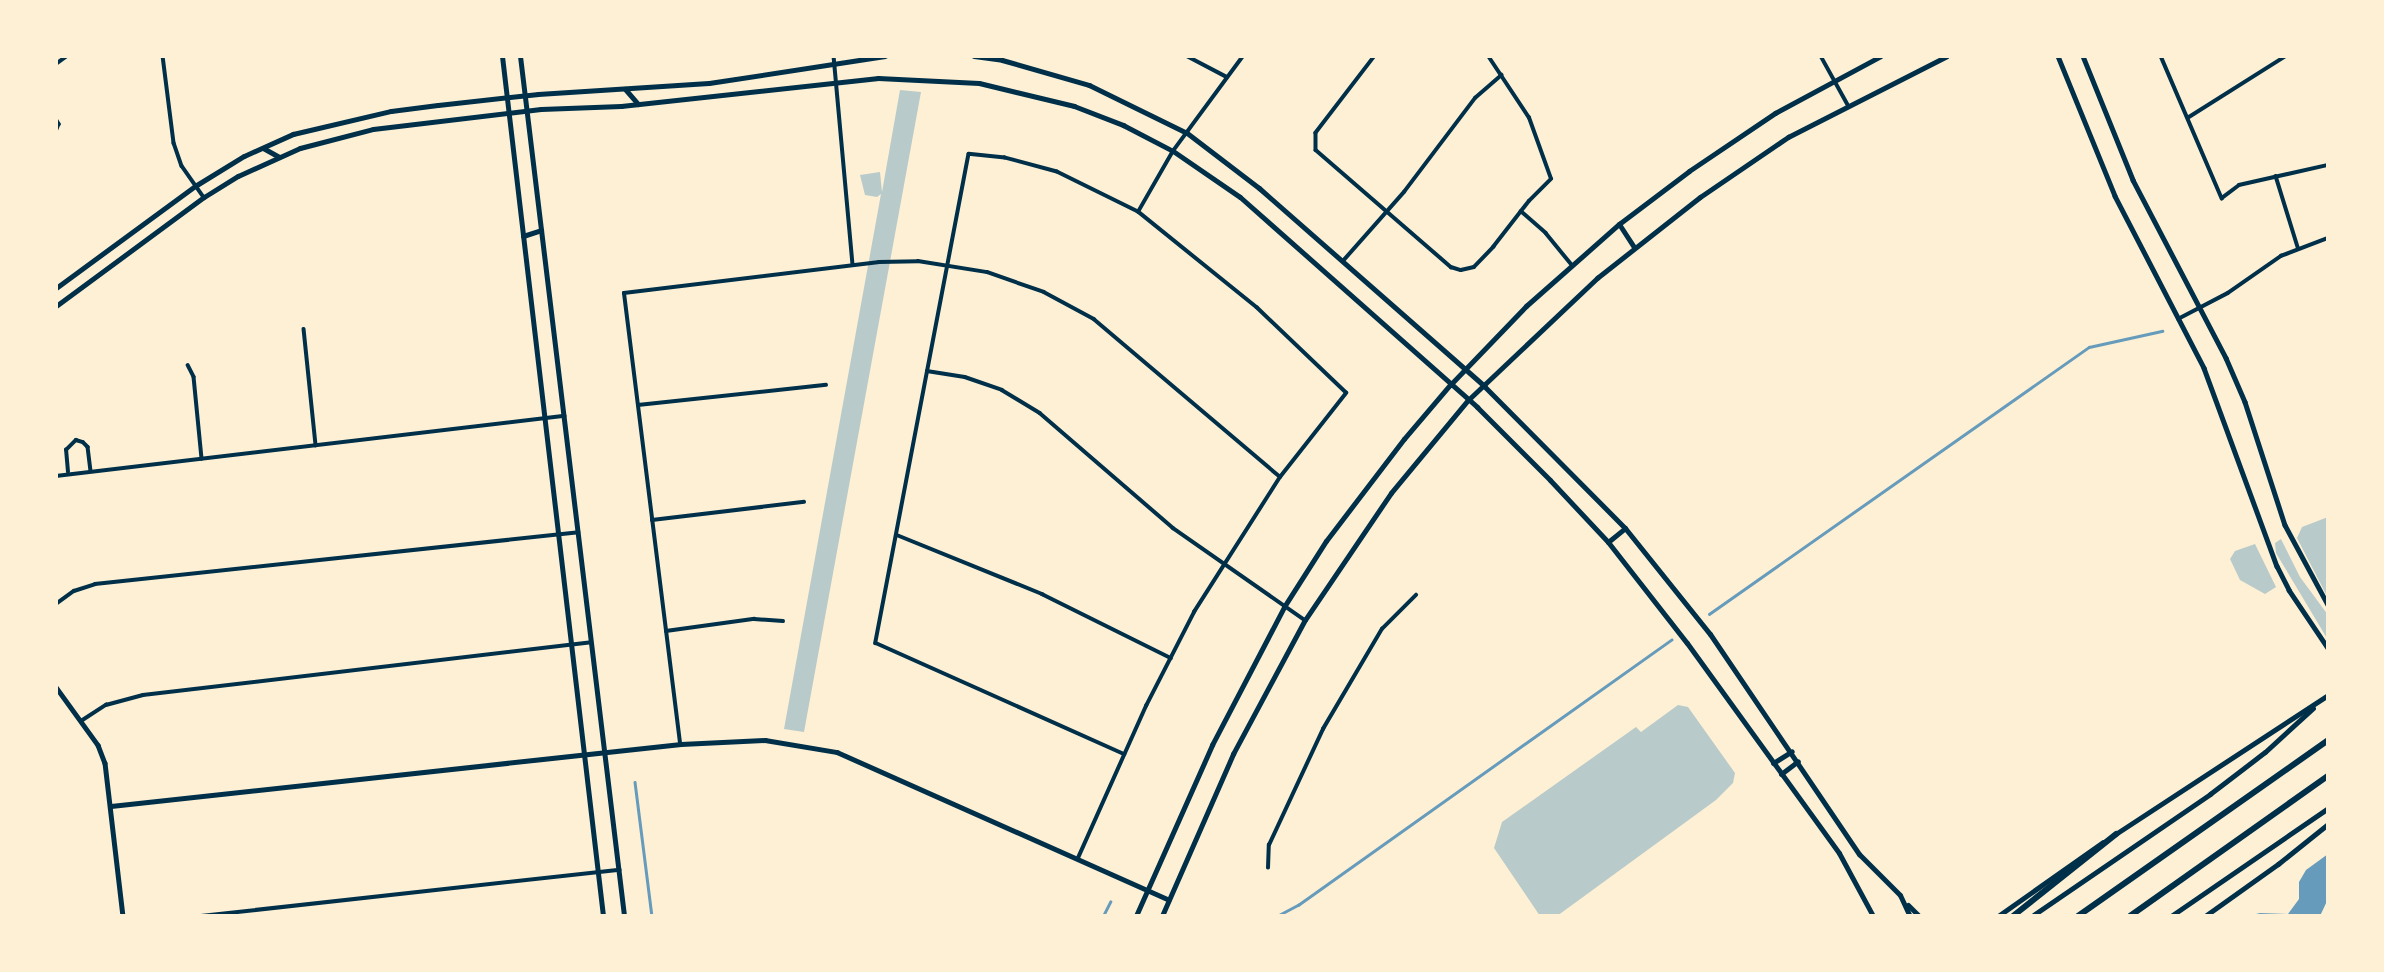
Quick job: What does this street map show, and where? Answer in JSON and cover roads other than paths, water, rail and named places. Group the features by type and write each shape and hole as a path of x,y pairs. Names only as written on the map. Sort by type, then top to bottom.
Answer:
{"highway":[{"path":"2078,916 2328,740"},
{"path":"2130,916 2328,776"},
{"path":"2013,916 2116,834"}],"main road":[{"path":"502,56 556,534 604,916"},
{"path":"520,56 624,916"},
{"path":"67,298 57,287 195,186 262,148 293,134 391,111 526,95 709,83 834,59 885,56"},
{"path":"974,56 1002,60 1090,85 1187,133 1259,188 1484,386 1625,528 1710,634 1859,853 1919,916"},
{"path":"1450,385 1572,265 1619,224 1730,143 1835,79 1881,56"},
{"path":"1468,401 1576,297 1634,247 1788,137 1947,56"},
{"path":"56,306 204,197 279,157 336,138 414,122 527,110 638,104 835,82 906,77 1004,87 1095,113 1173,151 1240,197 1468,401 1608,542 1687,643 1853,874 1873,916"},
{"path":"709,83 710,97"},
{"path":"625,89 638,104"},
{"path":"332,124 336,138"},
{"path":"262,148 279,157"},
{"path":"1619,224 1634,247"},
{"path":"523,236 541,230"},
{"path":"1608,542 1625,528"},
{"path":"1998,916 2116,834 2327,696"},
{"path":"2032,916 2210,794 2264,752 2327,696"},
{"path":"1773,763 1792,751"},
{"path":"1781,774 1798,761"},
{"path":"2171,916 2328,808"},
{"path":"2205,916 2328,824"},
{"path":"1906,903 1910,916"}],"street":[{"path":"56,64 67,56"},
{"path":"163,56 174,143 182,166 204,197"},
{"path":"1187,56 1227,78"},
{"path":"1138,212 1173,151 1243,56"},
{"path":"1375,56 1316,133 1316,150 1451,267 1461,270 1474,267 1550,179 1534,129 1488,56"},
{"path":"1821,56 1848,105"},
{"path":"2058,56 2115,196 2223,414 2255,513 2277,565 2289,590 2328,648"},
{"path":"2083,56 2133,180 2245,402 2285,525 2328,605"},
{"path":"2161,56 2222,198 2239,186 2328,165"},
{"path":"2189,117 2286,56"},
{"path":"834,59 853,264"},
{"path":"1343,261 1387,212 1475,98 1501,75"},
{"path":"56,119 59,124 56,132"},
{"path":"1078,858 1124,754 1171,658 1222,565 1280,477 1346,393 1256,308 1138,212 1057,172 1005,158 969,154 876,643 1124,754"},
{"path":"2276,176 2298,247"},
{"path":"1521,211 1546,233 1572,265"},
{"path":"2178,319 2199,309 2298,247 2328,238"},
{"path":"681,744 624,293 853,264 918,261 946,264 1016,280 1094,319 1280,477"},
{"path":"304,329 316,446"},
{"path":"188,365 194,377 202,459"},
{"path":"927,371 983,382 1040,412 1173,528 1222,565 1305,620"},
{"path":"638,405 826,385"},
{"path":"1136,916 1212,745 1284,607 1326,541 1404,439 1450,385"},
{"path":"1162,916 1233,754 1305,620 1391,493 1468,401"},
{"path":"56,476 564,416"},
{"path":"68,473 66,450 76,440 88,447 91,471"},
{"path":"652,520 804,502"},
{"path":"56,604 74,591 96,584 578,532"},
{"path":"897,535 1042,593 1171,658"},
{"path":"1268,868 1269,845 1324,729 1382,629 1416,595"},
{"path":"666,631 754,619 783,621"},
{"path":"81,721 106,705 143,695 591,642"},
{"path":"56,687 104,758 123,916"},
{"path":"111,806 681,744 765,740 836,752 1169,900"},
{"path":"201,916 619,870"}],"water":[{"path":"2328,854 2328,899 2320,916 2248,916 2260,913 2288,914 2299,899 2299,882 2306,870"}],"waterway":[{"path":"1709,614 2089,347 2162,331"},
{"path":"1277,916 1298,905 1671,640"},
{"path":"635,782 652,916"},
{"path":"1103,916 1110,902"}]}
